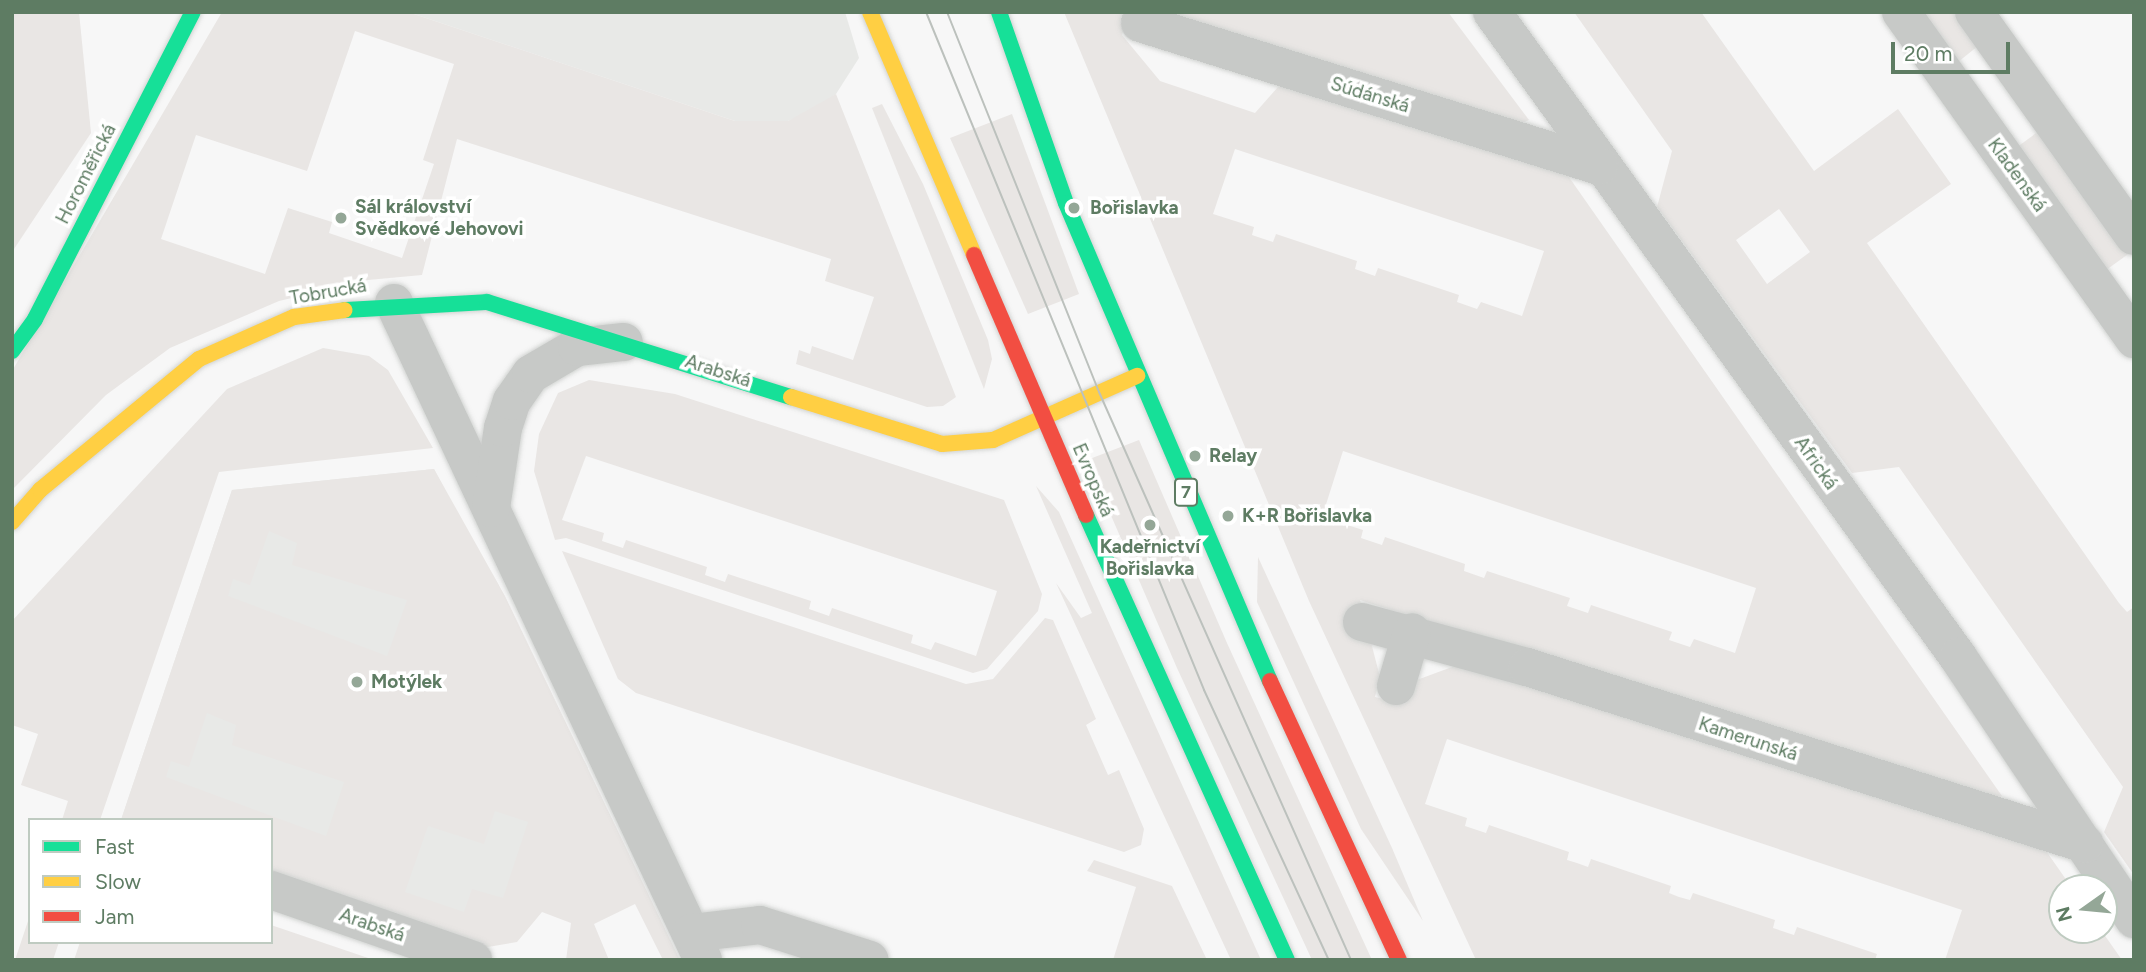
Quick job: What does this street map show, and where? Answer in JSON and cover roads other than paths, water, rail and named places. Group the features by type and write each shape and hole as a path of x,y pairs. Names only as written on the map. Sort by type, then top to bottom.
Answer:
{"main road":[{"name":"Horoměřická","path":"12,351 35,319 193,12"},
{"name":"Evropská","path":"870,12 1044,417 1287,960"},
{"name":"7","path":"999,12 1066,203 1228,592 1399,960"},
{"name":"Tobrucká","path":"12,522 40,490 199,359 294,317 394,303 487,302 632,342"},
{"name":"Arabská","path":"632,342 942,444 993,440 1137,376"}],"street":[{"name":"Africká","path":"1492,12 1599,166 1958,657 2134,919"},
{"name":"Kladenská","path":"1901,12 2132,331"},
{"path":"1974,12 2134,236"},
{"name":"Súdánská","path":"1140,23 1599,166"},
{"path":"394,303 697,947 760,925 870,960"},
{"name":"Arabská","path":"491,508 503,428 512,401 531,374 577,347 632,342"},
{"name":"Kamerunská","path":"1362,622 1412,632 2085,844"},
{"path":"1396,685 1412,632"},
{"name":"Arabská","path":"273,891 473,960"}],"tram line":[{"path":"926,12 1204,690 1329,960"},
{"path":"947,12 1099,392 1351,960"}],"place":[{"name":"Bořislavka","path":"1074,208"},
{"name":"Sál království Svědkové Jehovovi","path":"341,218"},
{"name":"Relay","path":"1195,456"},
{"name":"K+R Bořislavka","path":"1228,516"},
{"name":"Kadeřnictví Bořislavka","path":"1150,525"},
{"name":"Motýlek","path":"357,682"}]}
